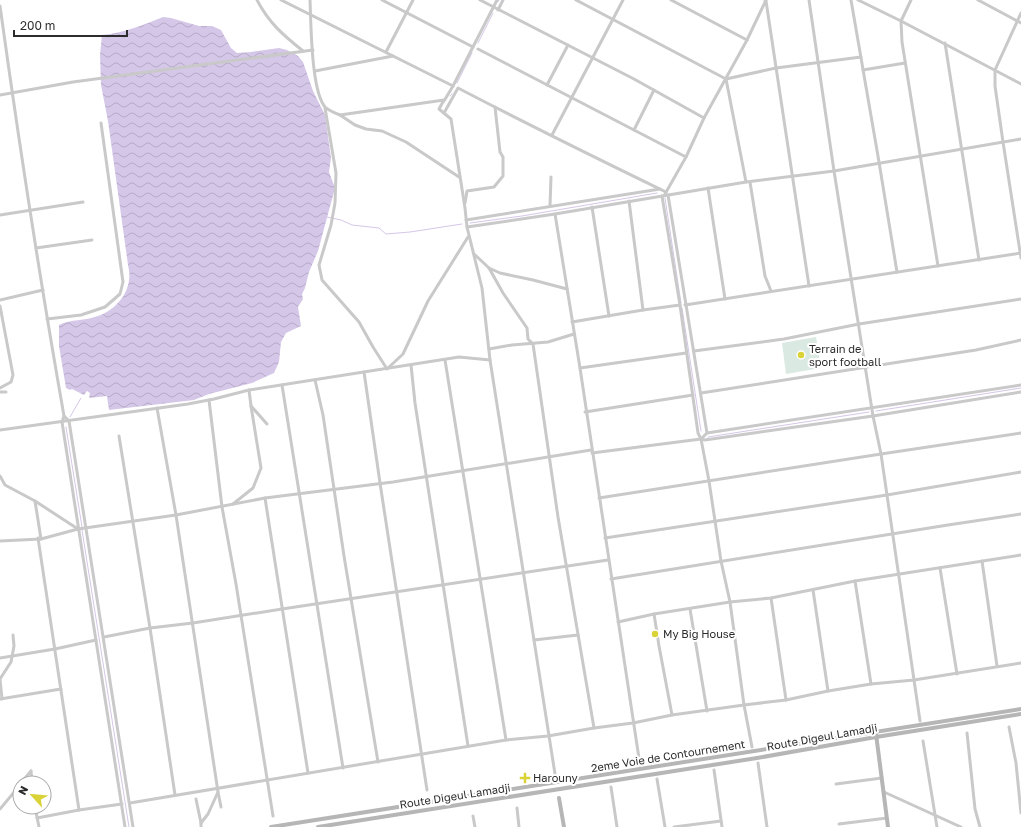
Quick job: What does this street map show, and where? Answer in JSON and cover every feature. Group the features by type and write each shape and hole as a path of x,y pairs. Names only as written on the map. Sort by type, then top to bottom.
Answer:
{"main road":[{"name":"2eme Voie de Contournement","path":"271,827 876,734 1021,709"},
{"name":"Route Digeul Lamadji","path":"318,827 757,758 876,734 1021,714"},
{"path":"876,734 888,827"},
{"path":"559,798 564,827"}],"street":[{"path":"257,0 264,14 303,52"},
{"path":"281,0 453,86"},
{"path":"310,0 313,50 318,93 325,107 336,173 335,203 331,225 319,265 322,280 359,322 387,369"},
{"path":"382,0 473,47"},
{"path":"386,52 413,0"},
{"path":"480,0 654,90 704,118"},
{"path":"439,109 453,86 497,0"},
{"path":"498,10 503,0"},
{"path":"576,0 726,79 776,68 861,57"},
{"path":"552,135 623,0"},
{"path":"671,0 747,40"},
{"path":"752,747 744,705 730,602 721,561 709,481 701,439 698,433 665,194 686,157 704,118 747,40 766,0"},
{"path":"766,0 809,286"},
{"path":"809,0 834,171 881,454 920,721"},
{"path":"851,0 897,272"},
{"path":"858,0 945,43 1021,84"},
{"path":"911,0 901,21 905,63 938,266"},
{"path":"978,0 1021,23"},
{"path":"0,6 47,319 64,416 62,422 125,827"},
{"path":"1021,12 994,70 1003,142 1021,258"},
{"path":"945,43 979,260"},
{"path":"547,85 568,45"},
{"path":"478,49 686,157"},
{"path":"0,95 73,82 313,50"},
{"path":"315,71 393,56"},
{"path":"863,70 905,63"},
{"path":"726,79 748,182 765,276 771,291"},
{"path":"444,113 458,88 524,123 552,135 584,153 660,189 665,194 694,351 707,433"},
{"path":"634,130 654,90"},
{"path":"340,115 444,100 439,109"},
{"path":"325,107 355,125 366,129 382,131 406,142 460,178"},
{"path":"465,206 467,192 494,187 503,176 503,157 500,152 495,108"},
{"path":"439,109 451,119 465,206 466,227 482,288 490,360 555,774"},
{"path":"47,319 82,314 105,307 120,294 123,282 101,123"},
{"path":"466,227 555,214 665,194 834,171 879,162 1021,139"},
{"path":"550,206 551,177"},
{"path":"708,188 725,299"},
{"path":"466,220 660,189"},
{"path":"629,201 643,310"},
{"path":"0,215 83,202"},
{"path":"592,207 609,316"},
{"path":"555,214 580,368 585,412 640,765"},
{"path":"387,369 402,354 428,301 468,237"},
{"path":"36,248 92,240"},
{"path":"685,305 1021,253"},
{"path":"473,254 489,268 500,273 567,289"},
{"path":"489,268 527,328 528,339 533,344 549,456 594,728"},
{"path":"0,300 43,290"},
{"path":"694,351 791,338 859,324 1021,299"},
{"path":"572,322 680,305"},
{"path":"0,306 13,375 11,382 0,388"},
{"path":"489,349 512,345 548,342 574,334"},
{"path":"701,393 976,350 1021,340"},
{"path":"580,368 686,353"},
{"path":"0,430 208,400 249,390 464,357 490,360"},
{"path":"445,360 506,740"},
{"path":"410,365 468,746"},
{"path":"364,372 427,790"},
{"path":"315,380 323,415 378,762"},
{"path":"282,385 298,494 343,768"},
{"path":"0,541 40,539 79,529 176,515 265,498 380,484 549,456 701,439 705,440 873,412 1021,385"},
{"path":"231,505 253,488 261,468 249,390"},
{"path":"0,392 6,392"},
{"path":"701,439 707,433 1021,392"},
{"path":"585,412 693,395"},
{"path":"208,400 222,507 273,816"},
{"path":"251,406 267,424"},
{"path":"157,408 176,515 221,807"},
{"path":"64,416 69,421 133,827"},
{"path":"599,498 1021,433"},
{"path":"119,436 175,795"},
{"path":"605,538 887,495 1021,472"},
{"path":"0,476 5,485 35,501 79,529"},
{"path":"265,498 308,773"},
{"path":"35,501 79,810"},
{"path":"611,579 892,533 1021,514"},
{"path":"618,622 690,608 772,598 855,581 1021,555"},
{"path":"104,637 150,628 193,623 608,560"},
{"path":"982,561 997,666"},
{"path":"940,568 957,674"},
{"path":"855,581 871,684"},
{"path":"813,590 828,691"},
{"path":"772,598 786,700"},
{"path":"690,608 707,711"},
{"path":"654,614 672,715"},
{"path":"13,634 14,646 11,662 0,679 1,699 61,689"},
{"path":"534,640 578,635"},
{"path":"0,658 55,649 96,640"},
{"path":"130,803 175,795 218,790 266,780 506,740 548,736 633,723 672,715 786,700 871,684 957,674 1021,663"},
{"path":"1010,727 1016,763 1021,813"},
{"path":"967,733 975,809 980,827"},
{"path":"923,741 937,827"},
{"path":"758,763 767,827"},
{"path":"1016,763 1021,763"},
{"path":"714,770 722,827"},
{"path":"836,784 882,778"},
{"path":"657,780 665,827"},
{"path":"610,787 617,827"},
{"path":"201,825 208,814 218,790"},
{"path":"884,792 936,814 961,827"},
{"path":"0,810 12,795"},
{"path":"196,799 201,825"},
{"path":"37,818 122,804"},
{"path":"517,808 519,827"},
{"path":"37,815 39,827"},
{"path":"473,816 475,827"},
{"path":"839,824 887,818"},
{"path":"674,827 721,821"}],"shaded area":[{"name":"Terrain de sport football","path":"816,337 821,368 786,374 782,343"}],"water":[{"path":"163,17 199,26 212,26 221,30 231,48 237,53 279,48 287,50 298,56 303,62 313,91 325,115 331,158 329,172 335,188 318,251 302,294 303,299 298,307 301,326 286,333 281,342 279,362 274,373 252,383 209,394 194,400 109,410 107,396 89,398 90,393 87,391 84,395 72,389 70,390 66,388 59,346 59,325 93,318 104,314 114,307 122,298 128,286 129,271 108,121 101,85 100,55 102,35 126,31"}],"waterway":[{"path":"478,43 493,13"},
{"path":"457,83 472,53"},
{"path":"470,223 522,216 657,193"},
{"path":"665,198 681,303"},
{"path":"327,217 341,220 352,225 379,228 386,234 462,224"},
{"path":"682,308 701,431"},
{"path":"876,411 1021,388"},
{"path":"70,417 81,398"},
{"path":"708,437 869,412"},
{"path":"66,427 82,527"},
{"path":"82,530 129,827"}],"place":[{"name":"Terrain de sport football","path":"801,355"},
{"name":"My Big House","path":"655,634"},
{"name":"Harouny","path":"525,778"}]}
